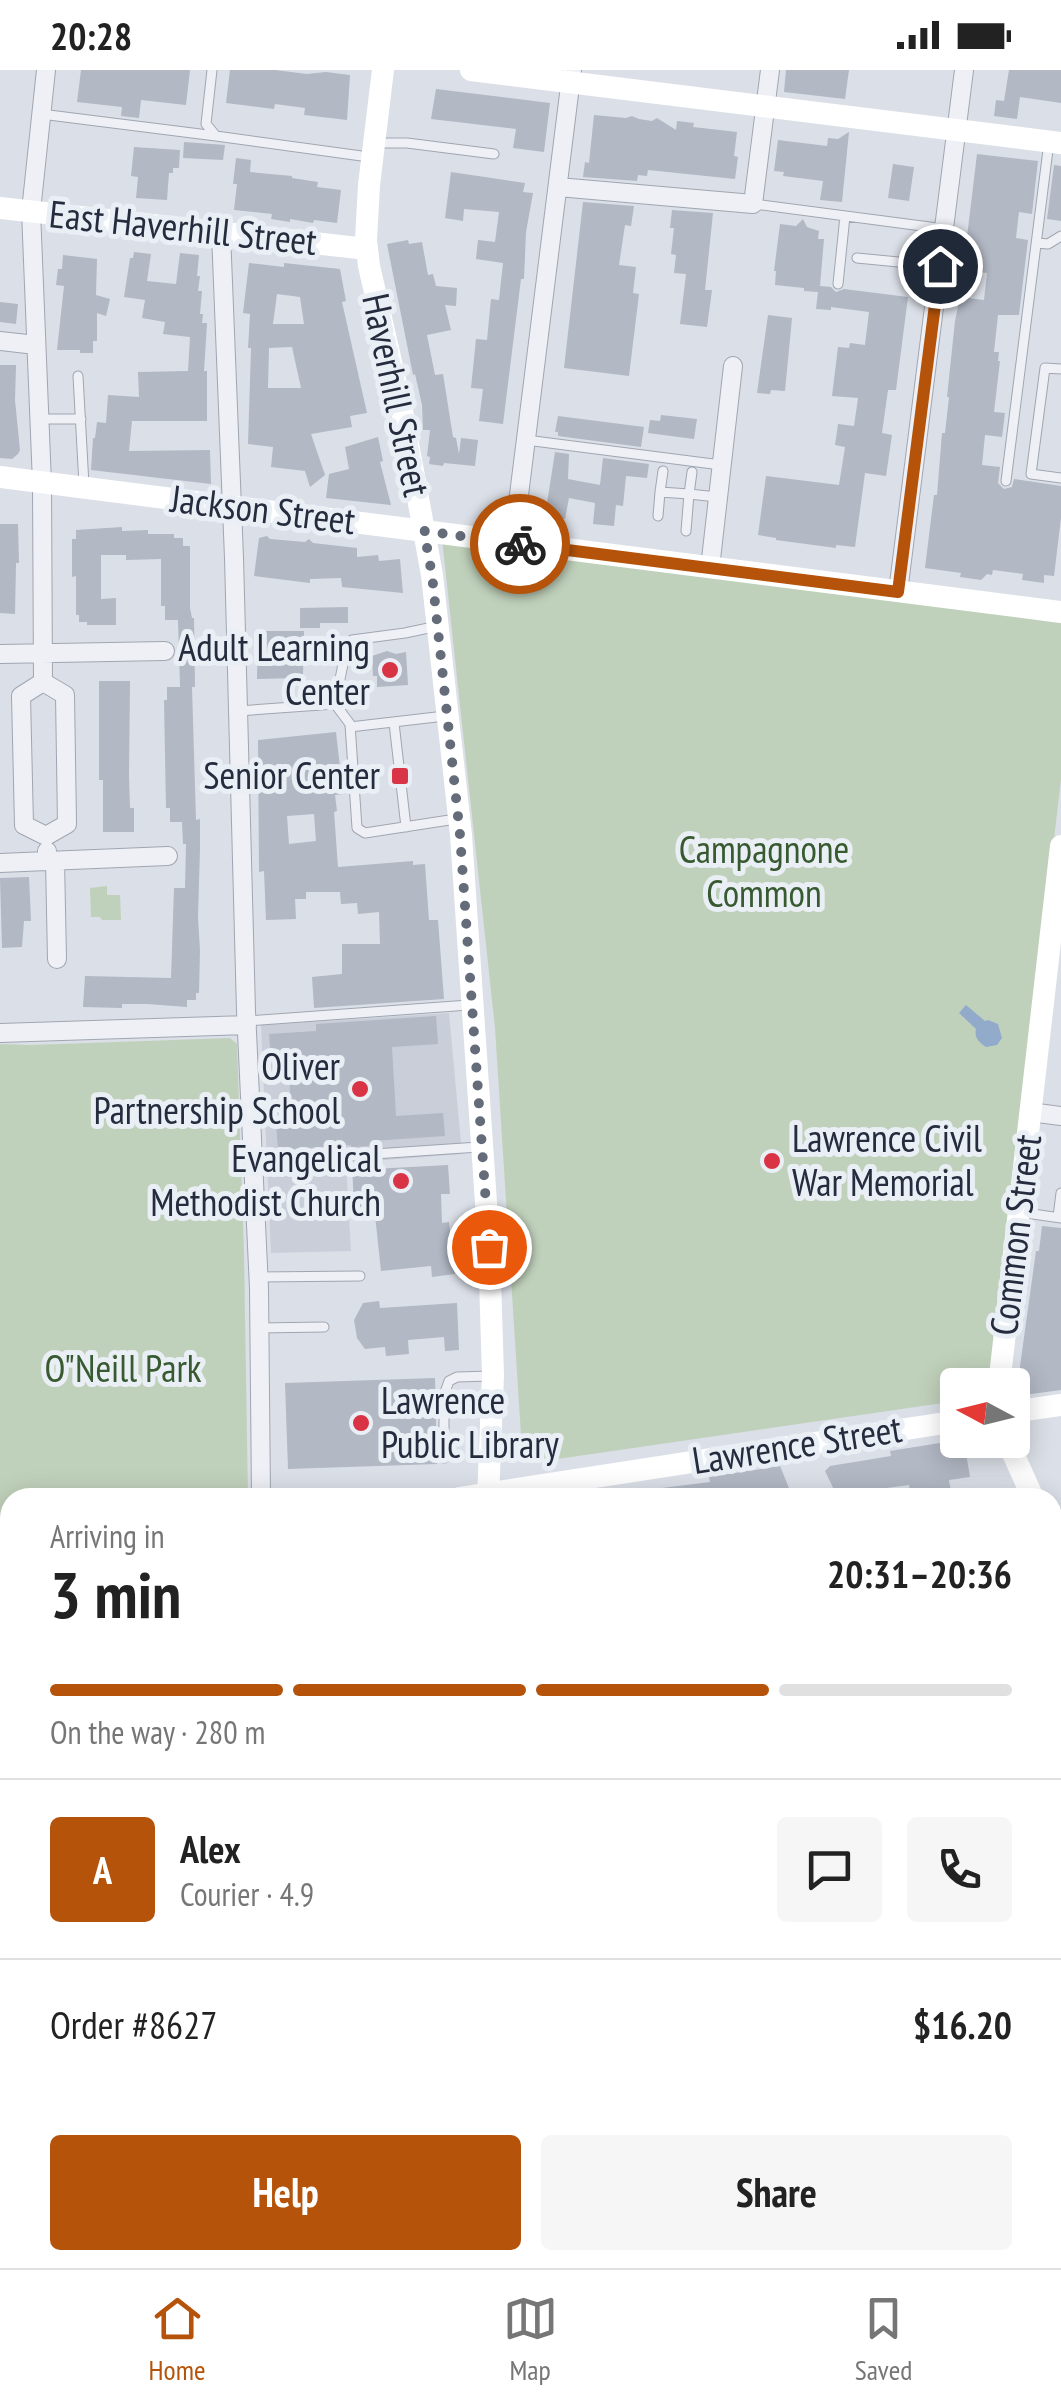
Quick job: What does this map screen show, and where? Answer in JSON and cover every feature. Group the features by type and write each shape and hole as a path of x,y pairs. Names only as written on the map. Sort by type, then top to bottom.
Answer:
{"main road":[{"name":"Haverhill Street","path":"382,70 369,185 367,249 424,531 459,819 489,1247 493,1376 488,1488"},
{"path":"471,70 572,76 766,106 1055,142"},
{"name":"East Haverhill Street","path":"0,208 367,249"},
{"name":"Jackson Street","path":"0,478 1061,612"},
{"name":"Common Street","path":"1001,1368 1030,1112 1054,974 1061,846"},
{"path":"1030,1409 1061,1404"},
{"name":"Lawrence Street","path":"526,1488 940,1424"},
{"path":"1016,1458 1029,1488"},
{"path":"601,1474 607,1488"}],"street":[{"path":"43,682 42,482 31,211 46,70"},
{"path":"558,187 753,204 770,70"},
{"path":"898,592 964,70"},
{"path":"513,543 572,76"},
{"path":"221,232 258,1277 262,1488"},
{"path":"0,341 36,345"},
{"path":"710,568 733,366"},
{"path":"0,654 165,651"},
{"path":"43,682 22,696 22,752 24,825 46,836"},
{"path":"43,682 65,695 67,824 46,836"},
{"path":"46,836 57,959"},
{"path":"0,863 168,856"},
{"path":"0,1033 247,1023"},
{"path":"1030,1112 1061,1116"}],"lane":[{"path":"212,70 206,124 216,136"},
{"path":"41,114 216,136 373,150 406,144 494,154"},
{"path":"1006,482 1037,242 1055,142"},
{"path":"753,204 944,229"},
{"path":"838,284 845,216"},
{"path":"1037,242 1048,244 1061,236"},
{"path":"856,258 940,266"},
{"path":"1061,369 1045,368 1031,474 1061,478"},
{"path":"78,376 84,488"},
{"path":"39,418 80,419"},
{"path":"526,440 722,464"},
{"path":"658,516 662,471"},
{"path":"686,531 692,472"},
{"path":"660,492 718,497"},
{"path":"336,704 346,649 352,640 438,626"},
{"path":"238,711 336,704 350,727 357,828 365,833 459,819"},
{"path":"350,727 448,716"},
{"path":"394,723 406,827"},
{"path":"247,1023 472,1004"},
{"path":"253,1162 482,1147"},
{"path":"1018,1212 1060,1218 1061,1193"},
{"path":"258,1277 360,1276"},
{"path":"259,1328 324,1327"},
{"path":"444,1458 444,1396 449,1381 457,1377 493,1376"}],"shaded area":[{"name":"Oliver Partnership School","path":"449,1013 462,1154 346,1163 351,1251 271,1253 261,1025"}],"green space":[{"name":"Campagnone Common","path":"442,539 1061,622 1061,779 993,1368 940,1368 940,1403 537,1462 521,1435 495,1028"},
{"path":"107,886 107,895 120,895 121,920 91,917 90,888"},
{"name":"O\"Neill Park","path":"230,1038 237,1044 248,1488 0,1488 0,1044"}],"water":[{"path":"966,1005 985,1021 998,1024 1002,1038 997,1045 986,1047 978,1040 976,1029 959,1013"}],"building":[{"path":"81,70 190,70 186,105 141,100 139,118 121,116 122,107 77,102"},
{"path":"230,70 350,75 347,120 304,115 305,108 226,103"},
{"path":"786,70 849,70 845,99 784,92"},
{"path":"1009,70 1061,70 1061,103 1020,97 1017,119 994,116 996,100 1004,101"},
{"path":"436,89 550,103 544,152 513,148 516,129 431,119"},
{"path":"594,115 652,121 657,118 676,130 677,121 694,123 693,127 737,132 735,179 648,170 647,176 638,175 637,181 583,177 585,162 589,163"},
{"path":"849,132 842,202 820,200 823,181 783,176 784,172 774,171 778,140 827,146 828,138 838,139"},
{"path":"184,142 225,145 223,160 183,158"},
{"path":"134,147 180,150 179,168 169,173 167,200 136,198 138,177 131,176"},
{"path":"977,154 1038,161 1032,214 1019,212 1016,238 1028,240 1019,315 998,315 994,352 999,352 1000,361 994,412 1005,413 1002,437 985,435 982,465 1000,467 998,483 1004,489 1012,487 1014,479 1061,486 1054,576 1044,575 1044,583 1022,580 1023,574 993,570 992,575 981,580 925,568 960,297 984,300 987,273 963,270"},
{"path":"236,158 251,160 250,172 292,176 318,182 317,187 341,190 337,223 290,222 271,219 272,214 234,210"},
{"path":"893,164 914,167 909,201 888,198"},
{"path":"1054,165 1061,166 1061,221 1047,219"},
{"path":"451,172 525,183 523,192 533,193 503,424 479,421 483,389 471,388 476,339 487,340 491,299 499,300 503,263 476,259 478,240 495,242 499,212 464,209 463,221 445,218"},
{"path":"583,202 634,206 631,226 625,225 619,265 636,267 633,293 639,294 629,376 564,368"},
{"path":"672,210 713,213 705,290 712,290 707,327 680,324 686,274 674,273"},
{"path":"803,219 807,227 819,231 818,239 824,239 820,286 836,292 844,289 908,297 896,390 888,390 882,433 892,435 886,476 865,473 855,547 836,548 758,535 766,476 839,485 845,447 835,445 838,424 854,426 858,398 832,396 838,347 849,348 850,343 865,345 869,312 816,309 818,292 775,285 780,224 796,226"},
{"path":"408,240 409,244 422,242 428,275 433,274 436,286 457,288 456,306 445,305 451,330 427,335 435,375 443,374 459,454 461,438 478,440 475,466 429,464 430,430 423,430 422,405 387,244"},
{"path":"134,252 151,254 147,281 176,284 180,253 199,255 200,314 202,323 207,323 207,421 132,421 129,451 210,450 211,484 91,470 93,438 97,422 106,423 108,395 139,397 138,372 188,371 190,337 163,334 165,322 142,318 145,300 124,297"},
{"path":"63,255 97,259 96,295 110,299 106,316 97,313 93,353 57,350 64,286 56,285"},
{"path":"249,263 340,269 346,301 342,302 367,413 350,416 352,427 311,434 325,475 310,487 305,471 271,467 273,447 248,444 250,314 243,313","holes":["277,294 300,297 304,324 273,324","292,347 301,388 268,388 269,348"]},
{"path":"0,302 18,304 16,324 0,322"},
{"path":"768,315 792,318 785,391 771,390 770,394 757,393"},
{"path":"0,365 16,365 20,450 12,459 0,458"},
{"path":"661,415 697,419 694,439 648,433 650,420 660,421"},
{"path":"558,416 644,427 641,447 558,436"},
{"path":"378,437 391,505 326,498 329,474 349,469 345,447"},
{"path":"555,452 569,454 568,479 600,485 603,458 649,464 647,478 626,476 623,506 616,505 614,526 593,524 595,503 569,498 565,519 545,516"},
{"path":"0,524 18,524 15,614 0,613"},
{"path":"122,527 122,531 174,534 174,538 183,538 183,546 190,546 196,820 200,819 200,950 199,993 196,1000 187,1000 187,1007 83,1007 85,976 171,978 174,888 185,888 182,822 170,822 170,808 166,808 164,700 167,687 180,687 178,620 165,620 165,606 161,606 161,559 126,560 126,555 101,555 101,599 116,598 116,625 87,625 79,622 76,615 72,539 76,539 76,530"},
{"path":"259,538 357,548 357,557 378,555 379,561 400,559 403,593 342,587 341,578 310,579 310,583 254,576"},
{"path":"348,607 348,623 300,628 300,608"},
{"path":"258,631 304,631 303,675 257,679"},
{"path":"387,651 406,652 408,685 377,687 372,656"},
{"path":"99,681 130,681 129,775 134,832 103,832"},
{"path":"336,732 343,794 335,795 338,867 413,861 413,865 425,864 429,920 438,920 444,999 314,1008 312,977 342,974 342,944 380,944 379,912 358,914 357,903 341,904 340,892 306,892 306,899 295,899 296,919 266,920 264,871 259,872 258,740","holes":["314,814 316,841 289,844 287,816"]},
{"path":"29,877 31,921 24,921 22,947 2,948 0,878"},
{"path":"436,1016 438,1044 392,1047 396,1116 443,1113 445,1136 372,1141 373,1146 278,1150 276,1123 292,1122 288,1060 271,1061 269,1034 316,1031 316,1024"},
{"path":"373,1162 373,1169 448,1165 450,1194 441,1194 442,1223 449,1222 455,1274 432,1277 431,1266 381,1271 374,1206 354,1207 352,1164"},
{"path":"1042,1226 1061,1228 1061,1390 1030,1394 1030,1368 1020,1368"},
{"path":"379,1301 380,1308 457,1303 459,1350 445,1351 444,1337 408,1340 409,1354 386,1356 385,1347 365,1349 357,1338 354,1320 363,1303"},
{"name":"Lawrence Public Library","path":"435,1378 437,1464 288,1469 285,1383"},
{"path":"940,1443 940,1458 967,1458 970,1477 949,1480 950,1488 833,1488 825,1471 830,1466 891,1456 890,1451"},
{"path":"780,1466 789,1488 662,1488 710,1482 709,1477"}],"way so far":[{"path":"489,1247 460,835 424,531 520,544"}],"place":[{"name":"Adult Learning Center","path":"390,670"},
{"name":"Senior Center","path":"400,776"},
{"name":"Oliver Partnership School","path":"360,1089"},
{"name":"Lawrence Civil War Memorial","path":"772,1161"},
{"name":"Evangelical Methodist Church","path":"401,1181"},
{"name":"Lawrence Public Library","path":"361,1423"}],"route":[{"path":"520,544 898,592 940,266"}]}
